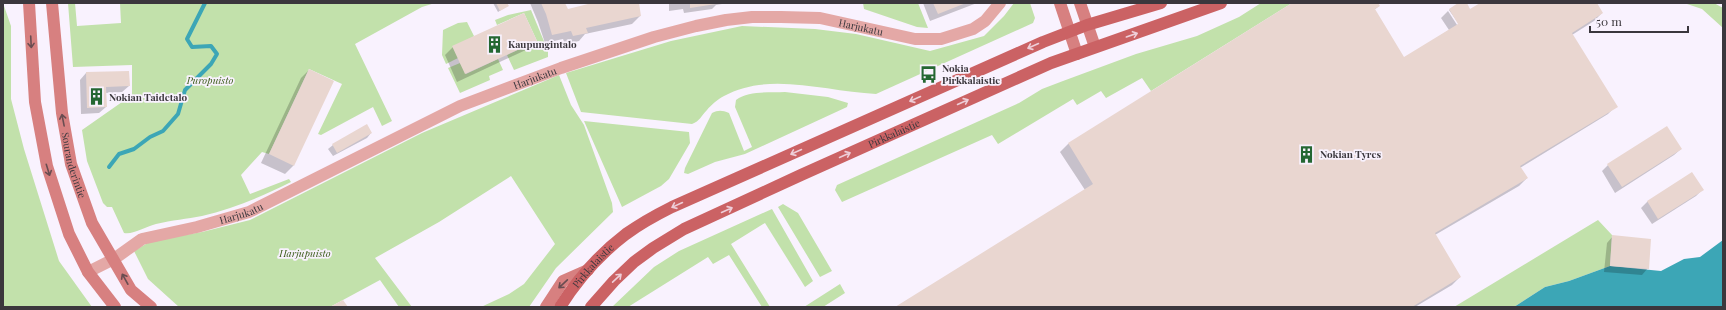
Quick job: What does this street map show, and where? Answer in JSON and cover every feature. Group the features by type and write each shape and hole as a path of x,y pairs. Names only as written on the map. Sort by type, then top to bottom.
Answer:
{"main road":[{"name":"Pirkkalaistie","path":"560,307 588,270 626,234 672,207 1069,31 1161,3"},
{"name":"Pirkkalaistie","path":"591,307 614,281 634,262 652,248 684,229 998,86 1095,47 1221,3"}],"street":[{"path":"29,3 35,102 47,166 69,234 88,272 115,307"},
{"name":"Souranderintie","path":"52,3 62,113 71,164 92,223 131,290 150,307"},
{"name":"Harjukatu","path":"88,272 114,259 142,239 197,227 249,212 460,106 561,68 654,36 726,20 752,17 781,17 820,18 915,39 941,39 973,29 985,22 1000,3"},
{"path":"1060,3 1077,54"},
{"path":"1080,3 1095,47"},
{"path":"546,307 563,281 588,270"}],"green space":[{"path":"3,3 11,26 11,99 24,149 59,261 92,307 3,307"},
{"name":"Puropuisto","path":"68,3 75,3 77,26 121,23 120,3 435,3 422,7 355,44 392,121 382,126 373,107 321,135 318,134 342,84 309,69 269,154 262,152 241,175 250,194 289,179 291,182 259,197 225,210 202,216 168,221 136,232 124,233 112,207 107,207 103,203 87,161 82,130 132,95 132,65 73,67"},
{"path":"863,3 918,3 928,28 917,27 864,9"},
{"path":"1014,3 1030,3 1035,18 1033,23 876,94 798,85 760,85 741,89 722,97 710,106 699,120 692,124 581,112 566,73 671,41 742,26 815,29 856,34 930,51 984,36 1004,16"},
{"path":"1261,3 1292,3 1151,91 1142,78 1106,98 1101,91 1077,105 1073,99 998,144 992,135 842,202 835,190 837,185 1019,103 1042,89 1136,54 1197,36 1239,17"},
{"path":"1684,3 1714,3 1723,8 1723,28 1702,9"},
{"path":"531,10 548,51 548,57 514,70 507,55 537,41 524,13 497,25 495,20 508,15"},
{"path":"467,22 474,36 458,58 446,64 442,55 443,30 458,23"},
{"path":"498,59 503,70 489,76 490,80 460,93 448,68 460,63 466,74"},
{"name":"Harjupuisto","path":"559,75 571,105 584,125 612,203 613,212 556,268 529,307 481,307 509,294 524,284 555,244 511,176 439,222 375,258 412,307 399,307 380,280 330,307 179,307 148,279 134,251 151,241 202,232 250,220 422,133"},
{"path":"785,92 828,97 848,103 847,107 745,154 715,162 688,174 684,173 685,168 712,113 716,111 724,111 729,113 744,151 752,147 735,107 736,100 753,93"},
{"path":"584,121 689,132 690,143 669,179 661,186 622,207"},
{"path":"783,204 798,213 832,271 820,277 778,207"},
{"path":"772,209 813,281 805,287 765,223 731,244 770,307 762,307 729,255 713,264 708,257 628,307 612,307 654,267 679,251"},
{"path":"1598,220 1612,235 1610,266 1569,281 1545,287 1514,307 1454,307"},
{"path":"840,284 845,293 823,307 804,307"}],"water":[{"path":"1723,240 1723,307 1514,307 1545,287 1569,281 1610,266 1661,271 1684,259 1700,257"}],"building":[{"path":"496,3 507,3 509,6 500,11"},
{"path":"541,3 565,3 568,9 592,3 639,3 641,16 586,28 588,33 573,36 571,31 552,35"},
{"path":"690,3 716,3 716,4 690,8"},
{"path":"933,3 966,3 938,14"},
{"name":"Nokian Tyres","path":"1292,3 1378,3 1380,6 1375,9 1404,57 1458,24 1449,9 1458,3 1467,3 1470,9 1480,3 1597,3 1603,13 1572,33 1618,107 1520,166 1528,178 1435,233 1461,277 1412,307 895,307 1093,184 1068,143"},
{"name":"Kaupungintalo","path":"524,13 537,41 465,74 452,46"},
{"path":"309,69 334,81 294,166 269,154"},
{"name":"Nokian Taidetalo","path":"129,71 130,86 106,87 107,107 87,108 86,72"},
{"path":"367,124 372,133 337,153 332,144"},
{"path":"1667,126 1682,149 1622,187 1607,164"},
{"path":"1692,172 1704,190 1658,219 1647,201"},
{"path":"1612,235 1651,239 1649,269 1610,266"},
{"path":"343,300 348,307 330,307"}],"waterway":[{"path":"109,167 119,154 134,149 150,137 163,131 178,114 185,90 211,64 217,54 211,46 192,47 187,39 205,3"}],"place":[{"name":"Kaupungintalo","path":"495,44"},
{"name":"Nokia Pirkkalaistie","path":"929,74"},
{"name":"Nokian Taidetalo","path":"96,97"},
{"name":"Nokian Tyres","path":"1307,154"}]}
